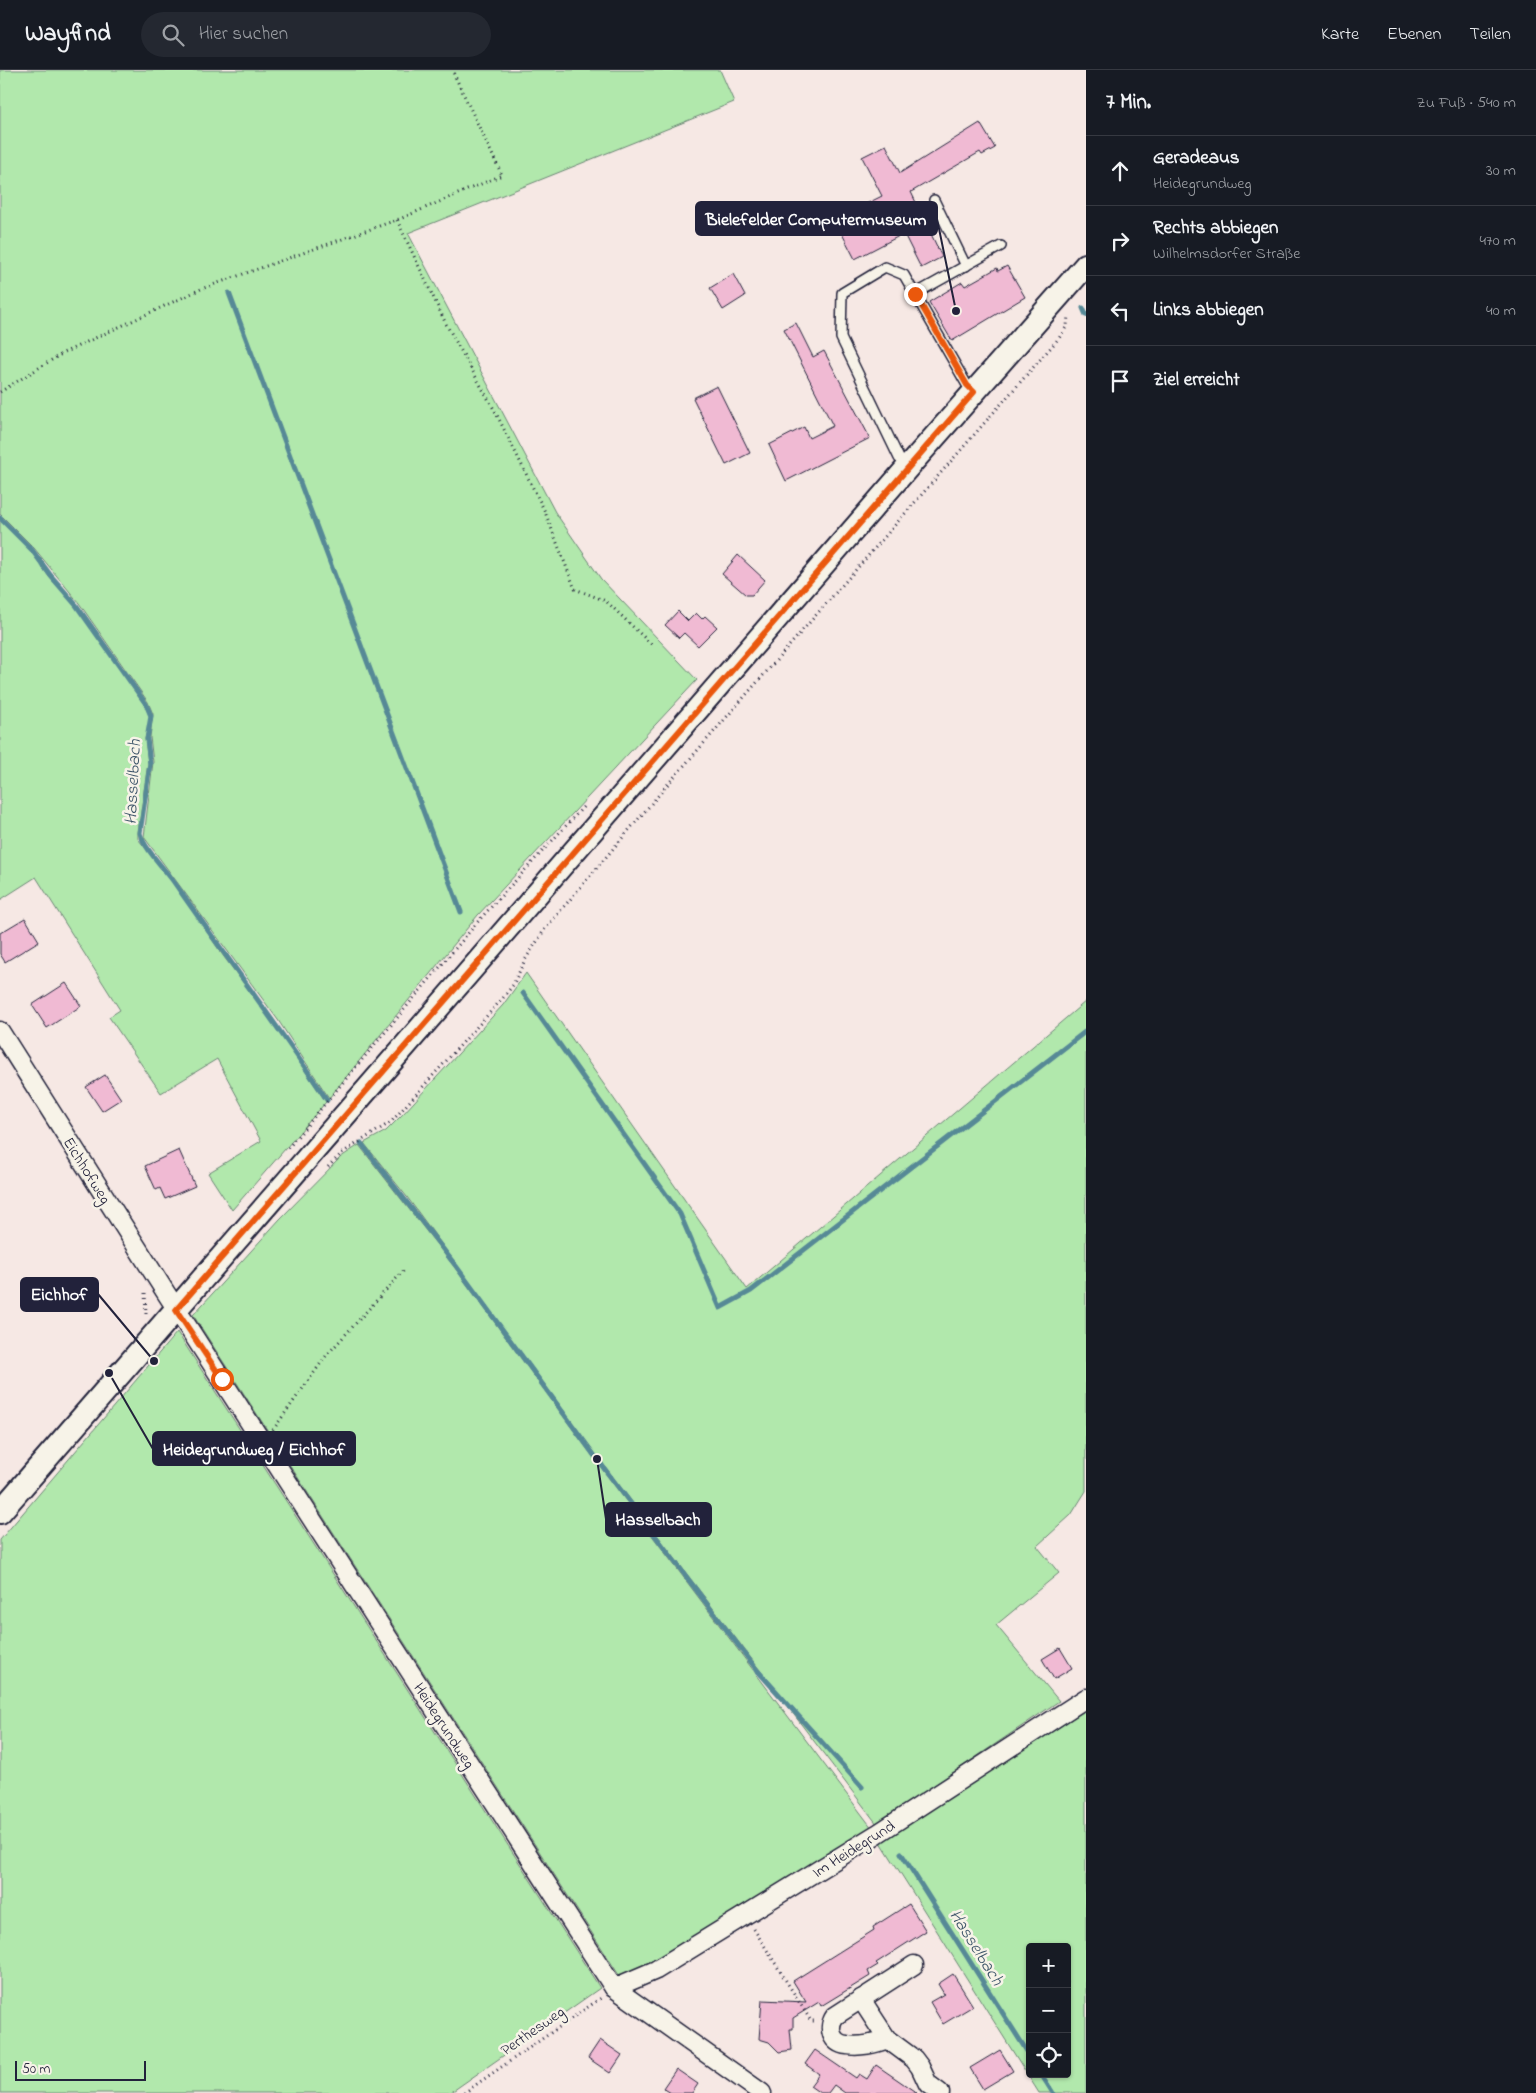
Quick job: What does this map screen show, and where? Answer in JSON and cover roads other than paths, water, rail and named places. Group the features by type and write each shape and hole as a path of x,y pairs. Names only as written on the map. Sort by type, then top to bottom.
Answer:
{"street":[{"path":"0,1512 908,467 1086,265"},
{"name":"Eichhofweg","path":"0,1031 176,1310"},
{"name":"Heidegrundweg","path":"176,1310 614,1988 762,2093"},
{"name":"Im Heidegrund","path":"614,1988 656,1970 877,1834 1086,1698"},
{"path":"887,2039 878,2043 846,2045 837,2042 830,2033 830,2023 835,2016 914,1964"},
{"path":"861,1999 887,2039 914,2059 920,2066 928,2084 940,2093"}],"lane":[{"path":"934,200 966,266"},
{"path":"915,294 1000,246"},
{"path":"908,467 899,458 841,338 842,293 885,268 904,275 967,385 974,392"}],"waterway":[{"path":"229,293 461,912"},
{"path":"1083,308 1086,315"},
{"name":"Hasselbach","path":"0,518 32,550 76,605 146,704 151,716 147,739 150,764 140,833 142,839 327,1100"},
{"path":"523,993 680,1214 720,1308 751,1291 1086,1031"},
{"name":"Hasselbach","path":"361,1143 456,1266 597,1459 757,1670 862,1787"},
{"name":"Hasselbach","path":"901,1853 1026,2050"},
{"name":"Hasselbach","path":"1044,2078 1053,2093"}],"place":[{"name":"Bielefelder Computermuseum","path":"956,311"},
{"name":"Eichhof","path":"154,1361"},
{"name":"Heidegrundweg / Eichhof","path":"109,1373"},
{"name":"Hasselbach","path":"597,1459"}]}
